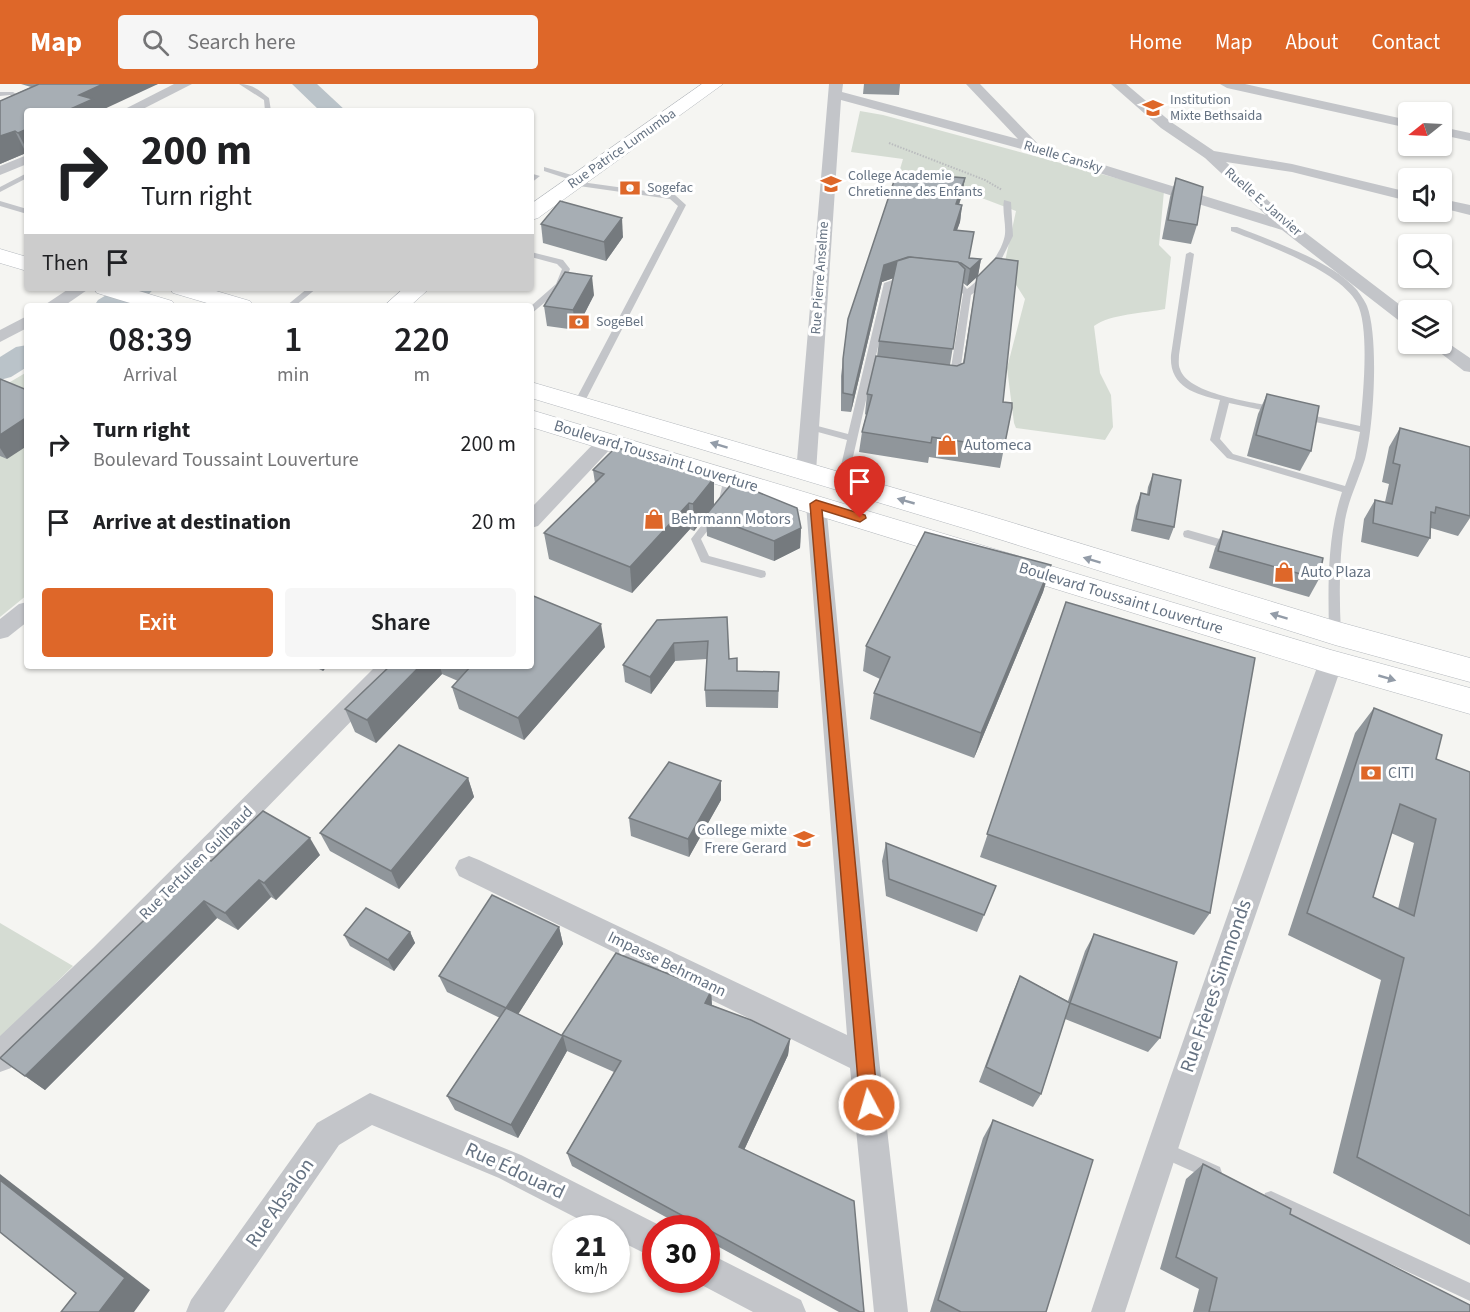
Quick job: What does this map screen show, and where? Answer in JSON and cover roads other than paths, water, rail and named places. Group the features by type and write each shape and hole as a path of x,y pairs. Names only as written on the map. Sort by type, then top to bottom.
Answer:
{"main road":[{"name":"Rue Patrice Lumumba","path":"534,212 714,84"},
{"path":"0,256 24,263"},
{"path":"115,291 154,303"},
{"path":"198,291 233,303"},
{"path":"400,303 414,291"},
{"path":"422,303 436,291"},
{"name":"Boulevard Toussaint Louverture","path":"534,391 980,523 1086,558 1333,648 1470,701"},
{"name":"Boulevard Toussaint Louverture","path":"534,419 816,504 1333,648 1470,670"}],"street":[{"path":"134,108 185,84"},
{"path":"973,84 1034,148"},
{"name":"Ruelle E. Janvier","path":"1118,84 1166,125 1210,155 1288,227 1398,311"},
{"path":"1227,84 1398,122"},
{"name":"Ruelle Cansky","path":"835,89 1288,227"},
{"name":"Rue Pierre Anselme","path":"806,472 835,89"},
{"path":"1452,133 1470,137"},
{"path":"1210,155 1292,168 1398,194"},
{"path":"6,169 24,160"},
{"path":"1452,206 1470,210"},
{"path":"57,303 77,291"},
{"path":"0,337 24,323"},
{"path":"1452,353 1470,367"},
{"path":"534,518 607,441"},
{"path":"816,504 864,1059 891,1312"},
{"path":"0,631 24,612"},
{"name":"Rue Frères Simmonds","path":"1108,1312 1161,1148 1333,648"},
{"name":"Rue Tertulien Guilbaud","path":"0,1058 104,957 388,669"},
{"name":"Impasse Behrmann","path":"469,868 864,1059"},
{"name":"Rue Édouard","path":"370,1109 510,1166 642,1235"},
{"name":"Rue Absalon","path":"203,1312 328,1134 370,1109"},
{"path":"720,1276 789,1312"}],"lane":[{"path":"242,84 255,89 267,99 268,108"},
{"path":"0,94 11,93 24,100 20,105 0,115"},
{"path":"6,169 24,170"},
{"path":"547,169 577,182 672,197 682,205 579,403"},
{"path":"0,190 24,177"},
{"path":"943,379 954,381 967,294 988,274 1009,236 1007,202"},
{"path":"0,203 24,211"},
{"path":"1234,229 1293,251 1346,284 1362,303 1368,334 1365,430 1360,457 1347,490 1327,574 1333,648"},
{"path":"1190,254 1175,355 1175,370 1183,382 1202,393 1365,430"},
{"path":"534,255 560,262 566,269 560,285 534,308"},
{"path":"842,483 888,283 906,278 917,279"},
{"path":"937,282 958,284 967,294"},
{"path":"294,303 308,291"},
{"path":"868,371 900,375"},
{"path":"1224,398 1215,440 1230,456 1347,490"},
{"path":"810,427 852,438"},
{"path":"729,478 723,505 696,539 705,559 762,574"},
{"path":"1188,534 1243,550"},
{"path":"1161,1148 1225,1178"},
{"path":"1257,1193 1470,1292"}],"waterway":[{"path":"303,84 331,108"},
{"path":"114,303 134,291"},
{"path":"0,370 24,356"}],"place":[{"name":"Institution Mixte Bethsaida","path":"1153,108"},
{"name":"College Academie Chretienne des Enfants","path":"831,184"},
{"name":"Sogefac","path":"630,188"},
{"name":"SogeBel","path":"579,322"},
{"name":"Automeca","path":"947,445"},
{"name":"Behrmann Motors","path":"654,519"},
{"name":"Auto Plaza","path":"1284,572"},
{"name":"CITI","path":"1371,773"},
{"name":"College mixte Frere Gerard","path":"804,839"}]}
